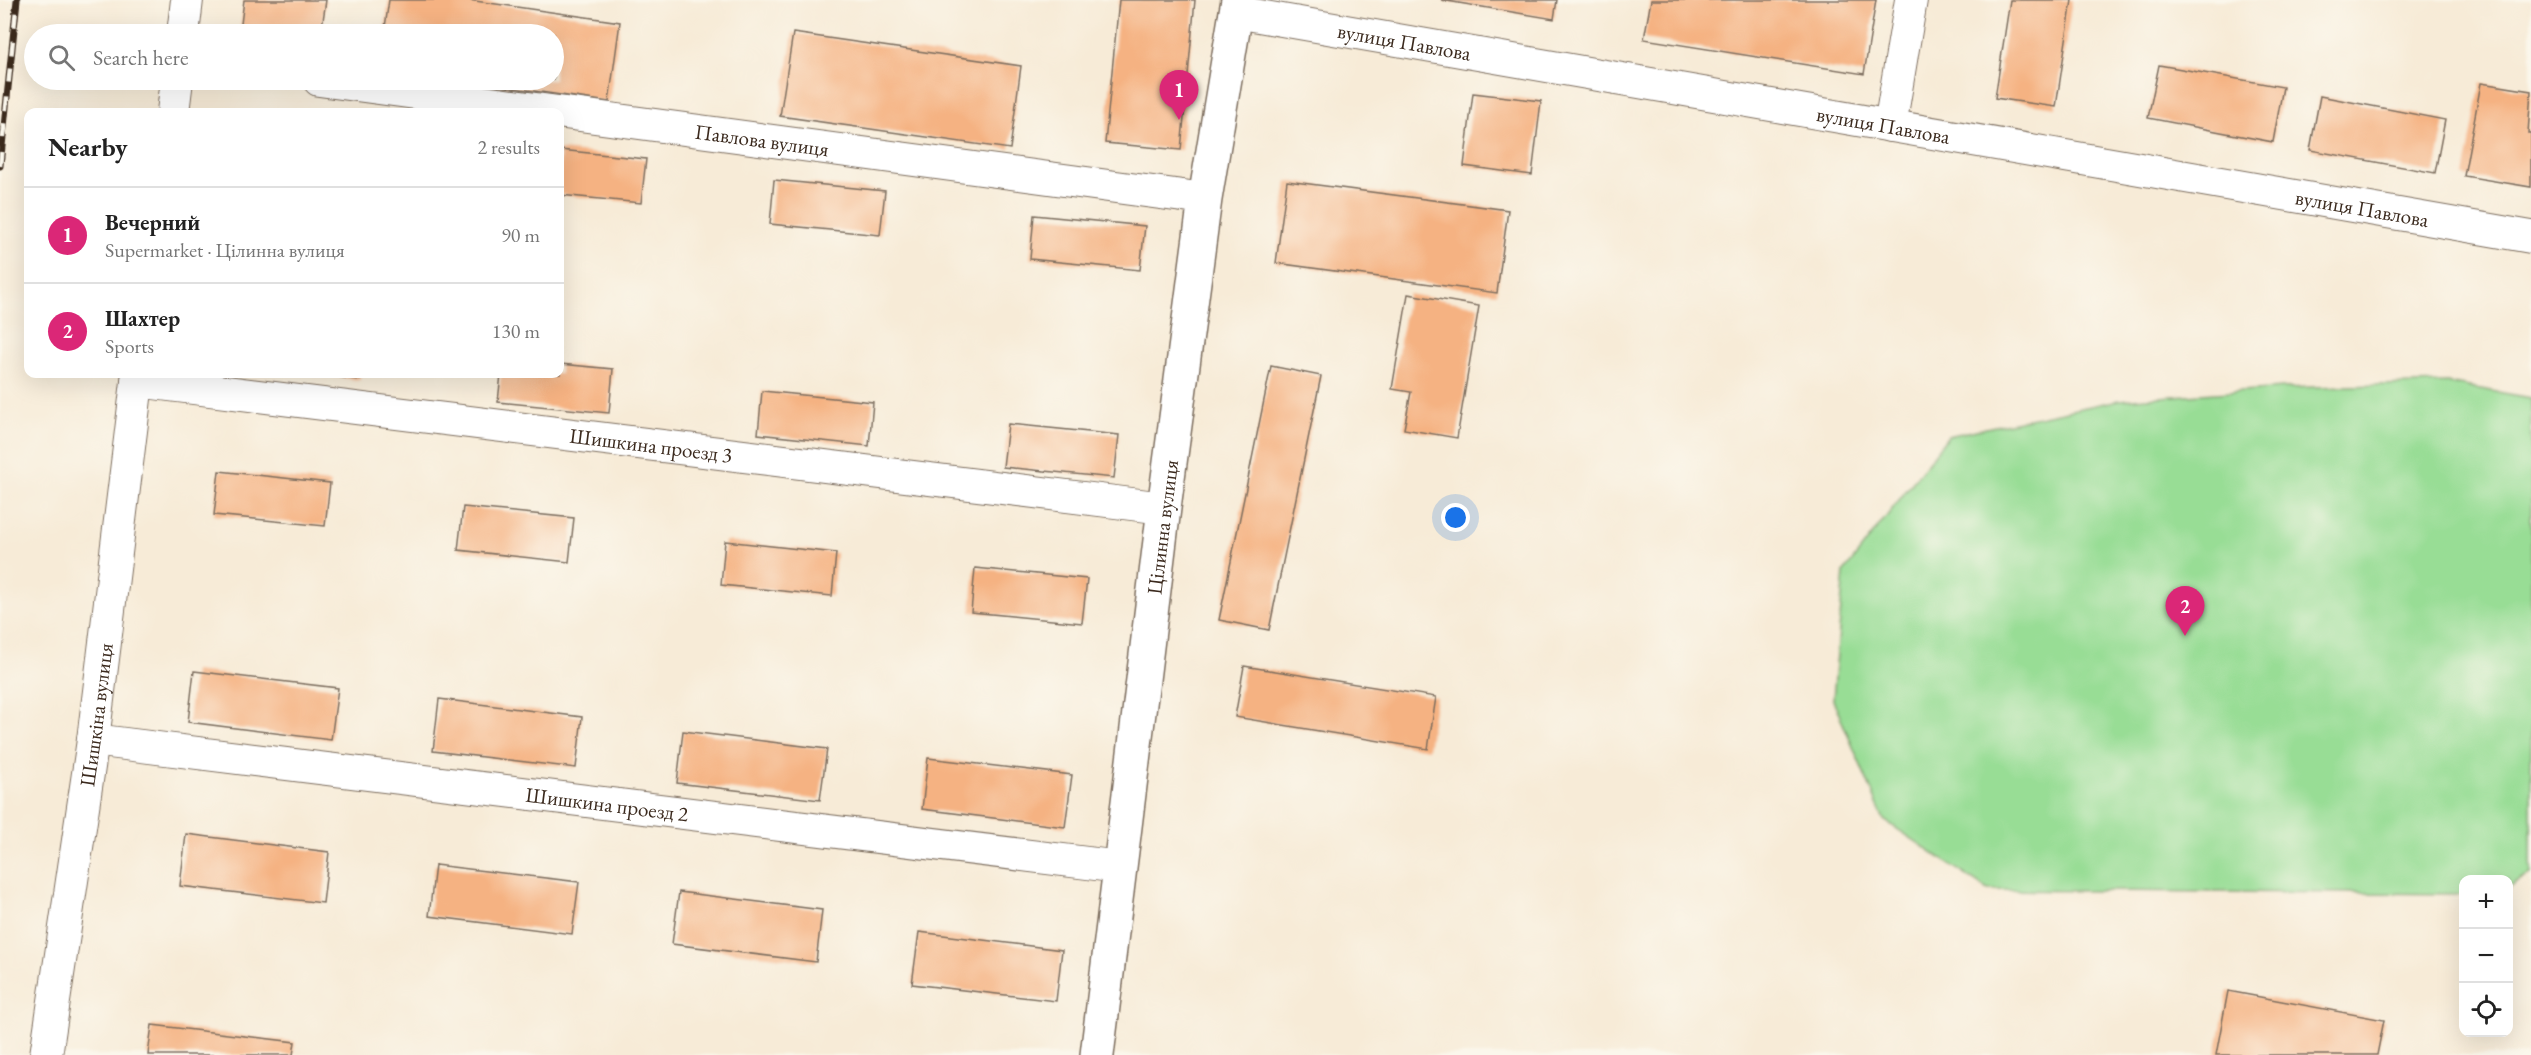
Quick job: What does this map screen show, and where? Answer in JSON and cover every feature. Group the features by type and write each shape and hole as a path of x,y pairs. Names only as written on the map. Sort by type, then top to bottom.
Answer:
{"street":[{"path":"184,24 187,0"},
{"path":"1890,126 1911,0"},
{"name":"вулиця Павлова","path":"1237,6 1890,126 2531,237"},
{"name":"Цілинна вулиця","path":"1097,1055 1164,508 1205,200 1237,6"},
{"path":"174,108 176,90"},
{"name":"Павлова вулиця","path":"393,90 526,108"},
{"name":"Павлова вулиця","path":"564,113 1205,200"},
{"name":"Шишкіна вулиця","path":"46,1055 93,740 137,378"},
{"name":"Шишкина проезд 3","path":"145,378 1164,508"},
{"name":"Шишкина проезд 2","path":"93,740 1120,867"}],"green space":[{"path":"2447,383 2531,398 2531,874 2513,885 2513,875 2459,875 2459,894 1988,890 1884,820 1833,700 1844,572 1948,436 2119,400 2284,388"}],"building":[{"path":"244,0 326,0 322,24 241,24"},
{"path":"389,0 468,0 620,22 609,102 527,90 564,90 564,24 385,24"},
{"path":"1119,0 1195,0 1181,150 1105,143"},
{"path":"1441,0 1557,0 1554,19"},
{"path":"1651,0 1876,0 1864,74 1644,39"},
{"path":"2010,0 2072,0 2056,107 1995,98"},
{"path":"793,33 1021,66 1010,149 780,116"},
{"path":"2159,65 2283,87 2273,142 2148,118"},
{"path":"2481,83 2531,91 2528,133 2531,133 2531,187 2464,176"},
{"path":"1473,93 1541,101 1532,175 1464,166"},
{"path":"2320,96 2445,120 2435,173 2310,150"},
{"path":"564,150 646,159 641,203 564,195"},
{"path":"774,180 885,191 880,235 770,224"},
{"path":"1287,181 1508,210 1497,293 1276,263"},
{"path":"1034,215 1145,226 1140,270 1030,259"},
{"path":"1408,294 1479,306 1457,438 1404,429 1411,392 1392,389"},
{"path":"564,364 613,369 609,413 498,402 501,378 564,378"},
{"path":"1271,366 1321,376 1269,630 1219,620"},
{"path":"762,391 873,402 869,446 758,434"},
{"path":"1008,424 1119,435 1114,478 1003,467"},
{"path":"219,471 330,483 325,526 214,515"},
{"path":"463,507 574,518 569,562 458,550"},
{"path":"725,541 836,553 832,596 721,585"},
{"path":"975,568 1087,579 1082,623 971,612"},
{"path":"1244,666 1436,697 1428,749 1235,717"},
{"path":"194,671 338,688 331,740 188,722"},
{"path":"439,699 582,717 576,768 433,751"},
{"path":"683,731 827,749 820,800 677,783"},
{"path":"928,758 1072,775 1065,827 922,809"},
{"path":"186,834 329,852 323,903 180,886"},
{"path":"435,865 579,882 572,934 429,916"},
{"path":"679,892 822,910 816,962 672,944"},
{"path":"919,932 1062,950 1056,1001 912,984"},
{"path":"2228,991 2384,1020 2377,1055 2216,1055"},
{"path":"152,1025 295,1042 293,1055 148,1055"}],"railway":[{"path":"0,166 17,0"}],"place":[{"name":"Вечерний","path":"1179,120"},
{"name":"Шахтер","path":"2185,636"}]}
